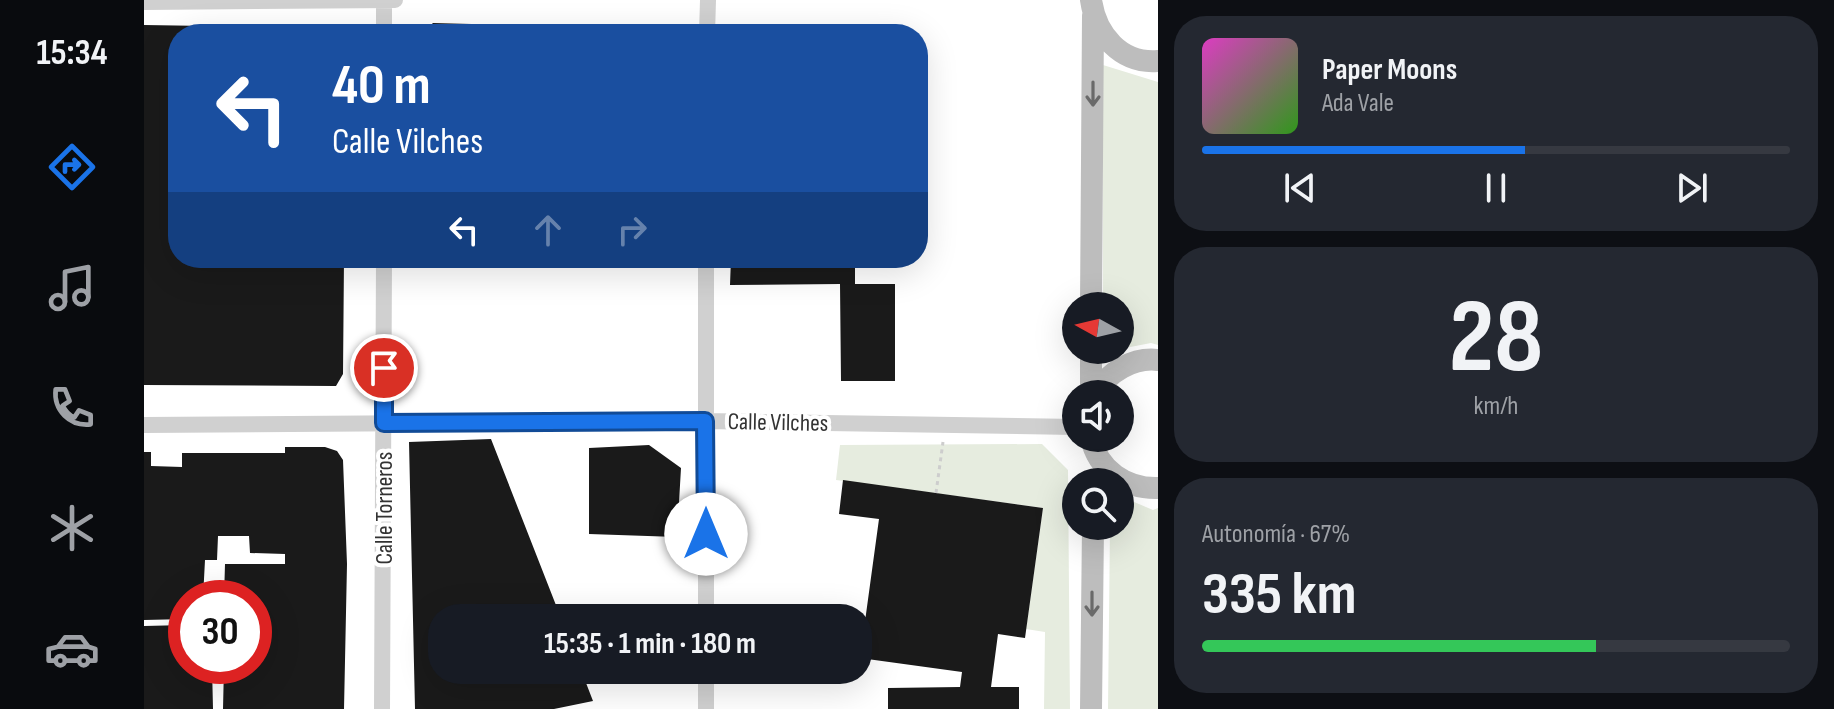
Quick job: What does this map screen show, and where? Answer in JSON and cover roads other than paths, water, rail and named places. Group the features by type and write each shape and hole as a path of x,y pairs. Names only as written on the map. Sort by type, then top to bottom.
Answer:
{"street":[{"path":"384,0 384,24"},
{"path":"144,2 395,0"},
{"path":"707,24 708,0"},
{"path":"1092,8 1102,34 1115,49 1133,58 1158,61"},
{"path":"1091,292 1092,8"},
{"name":"Calle Torneros","path":"382,709 384,268"},
{"path":"706,268 706,604"},
{"path":"1107,380 1131,363 1158,360"},
{"name":"Calle Vilches","path":"144,425 705,421 1062,427"},
{"path":"1097,452 1105,468 1122,481 1143,488 1158,488"},
{"path":"1091,709 1093,540"},
{"path":"706,684 706,709"}]}
